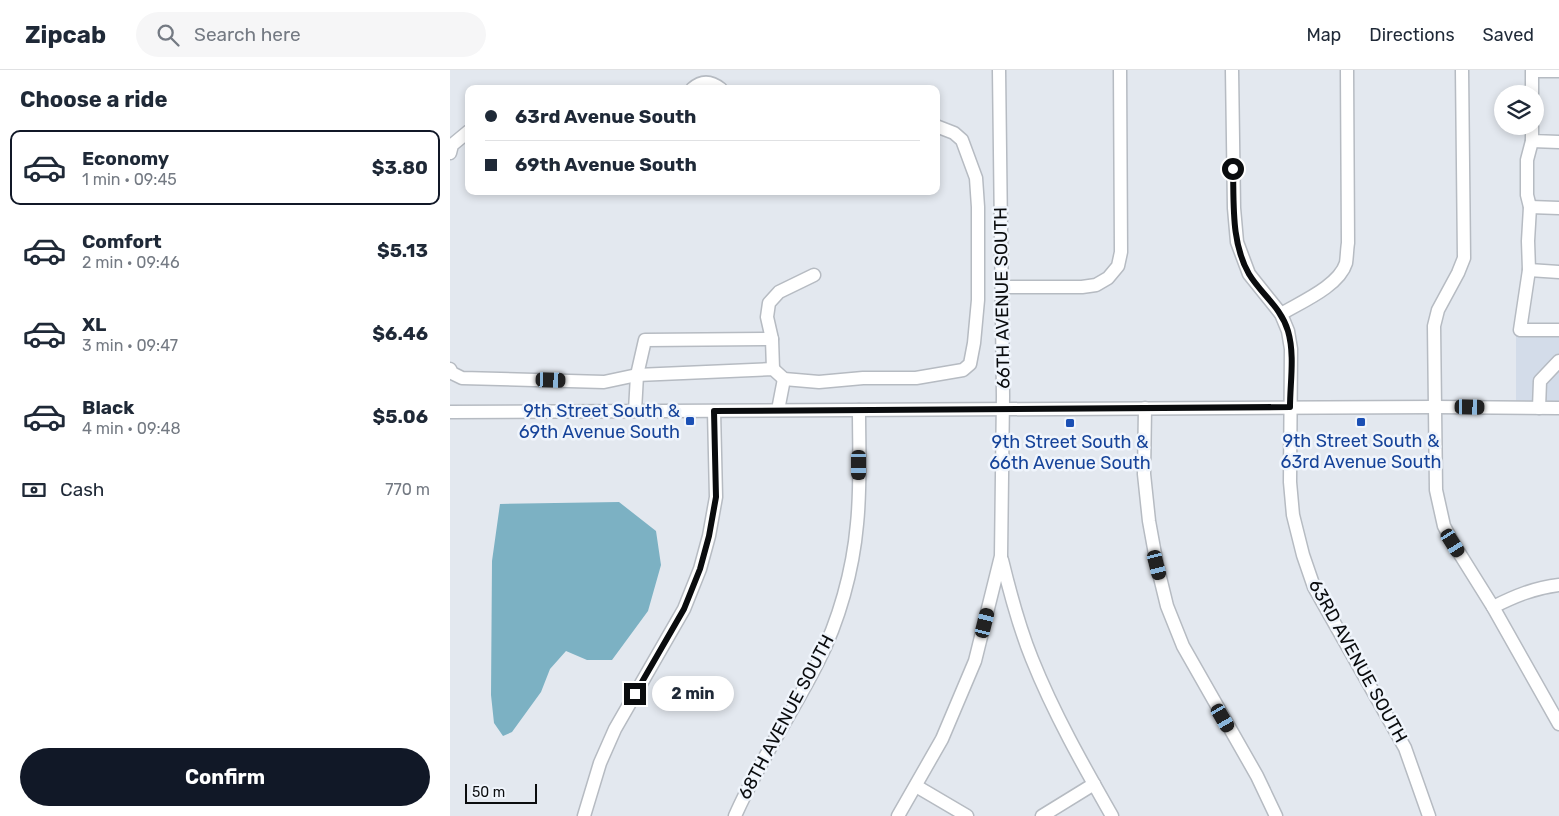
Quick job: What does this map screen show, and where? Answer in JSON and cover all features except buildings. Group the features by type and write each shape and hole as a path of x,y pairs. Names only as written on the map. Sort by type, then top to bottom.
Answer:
{"street":[{"name":"66TH AVENUE SOUTH","path":"999,70 1003,409 1001,556"},
{"path":"1002,287 1096,285 1108,278 1118,266 1121,252 1120,70"},
{"name":"63RD AVENUE SOUTH","path":"1232,70 1234,208 1237,242 1249,274 1281,314 1288,331 1291,348 1290,482 1293,515 1303,555 1314,588 1405,748 1429,816"},
{"path":"1281,314 1324,289 1338,278 1346,263 1348,243 1347,70"},
{"path":"1462,70 1464,258 1438,310 1434,326 1436,490 1444,526 1493,607 1559,724"},
{"path":"1532,85 1532,71 1559,70"},
{"path":"698,85 708,82 716,85"},
{"path":"450,369 452,373 462,378 604,382 637,375 773,369 784,379 819,382 863,378 916,378 963,370 970,364 978,300 978,207 976,178 962,140 954,133 940,128"},
{"path":"450,153 452,145 465,134"},
{"path":"1532,135 1527,160 1527,195 1530,207 1529,270 1520,330 1559,330"},
{"path":"1532,141 1559,142"},
{"path":"1530,207 1559,208"},
{"path":"1529,270 1559,272"},
{"path":"773,369 772,339 767,317 769,304 779,292 814,275"},
{"path":"635,411 637,375 645,340 772,339"},
{"path":"1538,408 1540,381 1559,361"},
{"path":"778,410 784,379"},
{"path":"450,412 1290,407 1559,408"},
{"path":"1145,408 1144,474 1149,521 1167,606 1183,646 1257,776 1276,816"},
{"name":"68TH AVENUE SOUTH","path":"734,816 819,661 832,630 844,593 851,567 857,524 859,410"},
{"path":"584,816 600,763 615,728 684,609 700,569 709,536 716,497 714,411"},
{"path":"1001,556 1012,599 1032,658 1059,719 1112,816"},
{"path":"898,816 942,739 975,661 1001,556"},
{"path":"1493,607 1518,594 1542,587 1559,585"},
{"path":"1042,816 1094,784"},
{"path":"916,786 968,816"}],"shaded area":[{"path":"1559,335 1559,403 1516,403 1516,336"}],"water":[{"path":"619,502 656,531 661,565 648,611 612,660 587,660 566,651 550,669 541,692 512,732 503,736 494,723 491,695 492,561 500,504"}],"place":[{"name":"9th Street South & 69th Avenue South","path":"690,421"},
{"name":"9th Street South & 63rd Avenue South","path":"1361,422"},
{"name":"9th Street South & 66th Avenue South","path":"1070,423"}],"route":[{"path":"635,694 684,609 700,569 709,536 716,497 714,411 1290,407 1291,348 1288,331 1281,314 1249,274 1237,242 1233,169"}]}
